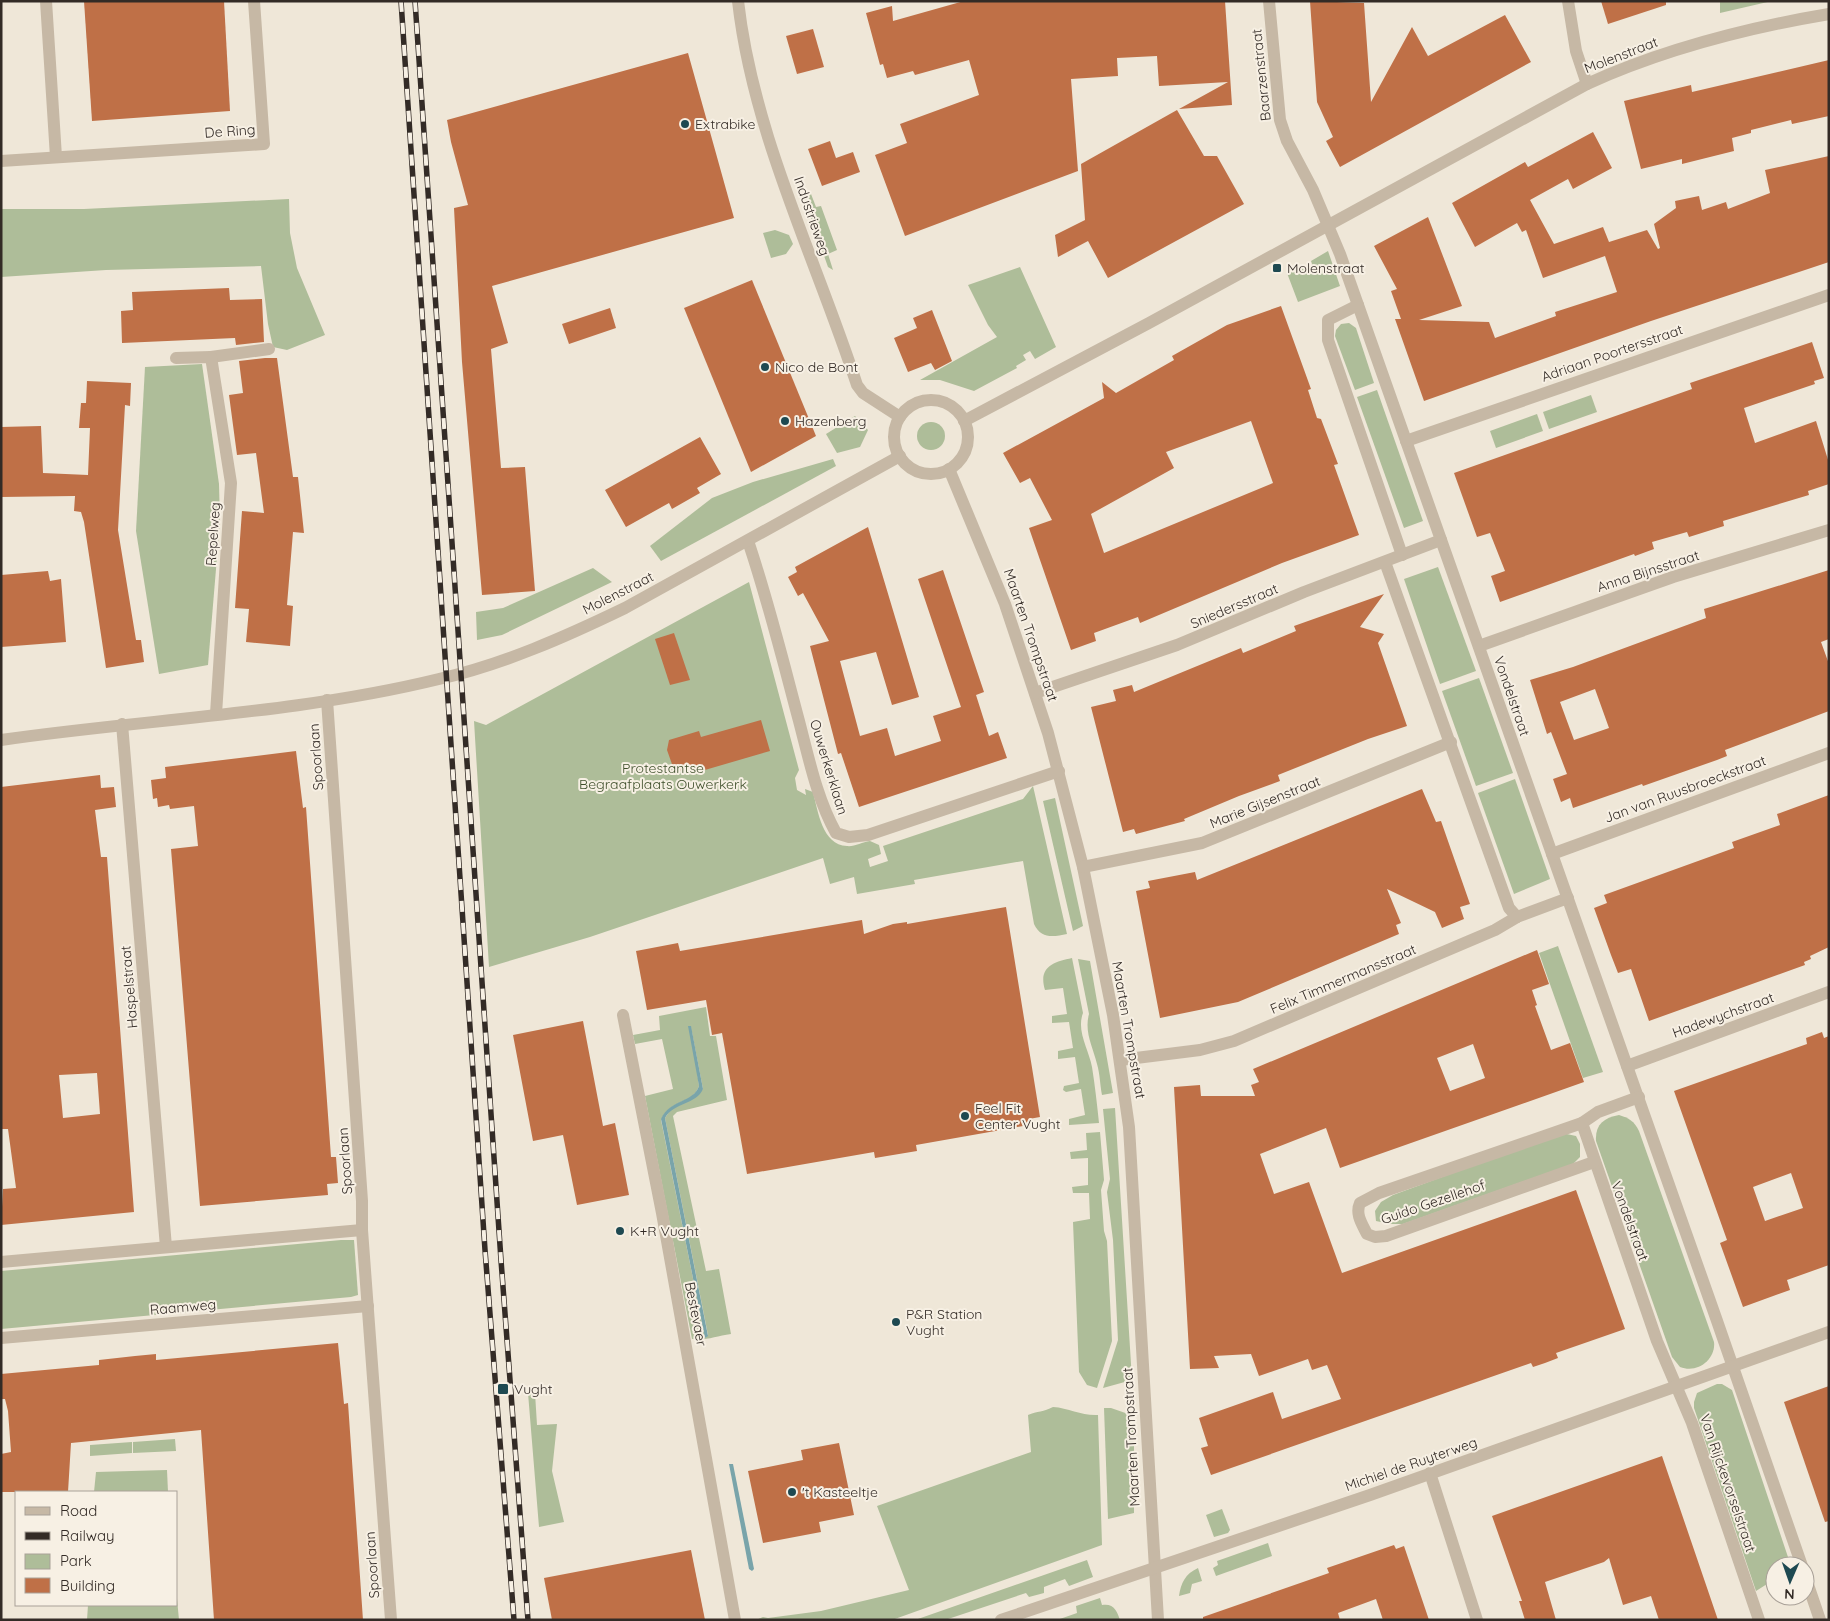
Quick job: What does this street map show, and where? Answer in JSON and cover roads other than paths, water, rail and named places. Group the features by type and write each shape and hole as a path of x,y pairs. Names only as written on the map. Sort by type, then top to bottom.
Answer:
{"street":[{"path":"46,1 56,157"},
{"name":"De Ring","path":"1,161 264,144 254,1"},
{"name":"Industrieweg","path":"738,1 746,53 762,116 857,385 863,393 900,417"},
{"name":"Baarzenstraat","path":"1268,1 1280,120 1287,141 1313,190 1328,225"},
{"path":"1568,1 1576,51 1587,84"},
{"name":"Molenstraat","path":"964,422 1587,84 1620,69 1688,46 1746,31 1829,14"},
{"name":"Vondelstraat","path":"1328,225 1442,540 1734,1366"},
{"name":"Adriaan Poortersstraat","path":"1406,441 1829,295"},
{"path":"1358,305 1328,320 1328,340 1402,555"},
{"path":"176,358 211,357 269,349"},
{"name":"Repelweg","path":"211,357 232,483 216,714"},
{"path":"935,400 957,410 964,422 968,436 965,452 959,461 949,469 928,474 911,467 900,456 895,444 894,434 900,417 911,406 923,401 935,400"},
{"name":"Molenstraat","path":"327,700 437,680 523,653 625,608 900,456"},
{"name":"Maarten Trompstraat","path":"949,469 990,563 1035,693 1059,770 1083,867 1120,1060 1129,1127 1136,1222 1158,1620"},
{"name":"Anna Bijnsstraat","path":"1479,646 1673,577 1829,530"},
{"name":"Sniedersstraat","path":"1035,693 1177,646 1304,592 1442,540"},
{"name":"Ouwerkerklaan","path":"748,541 760,578 814,779 827,817 836,833 850,837 868,835 1059,770"},
{"path":"1385,562 1451,742 1508,908 1517,917"},
{"path":"1,740 327,700"},
{"name":"Spoorlaan","path":"327,700 362,1201 362,1230 392,1620"},
{"name":"Haspelstraat","path":"122,724 166,1247"},
{"name":"Marie Gijsenstraat","path":"1083,867 1193,845 1217,838 1451,742"},
{"name":"Jan van Ruusbroeckstraat","path":"1552,854 1829,753"},
{"name":"Felix Timmermansstraat","path":"1120,1060 1200,1050 1234,1041 1495,930 1517,917 1568,898"},
{"name":"Hadewychstraat","path":"1627,1066 1829,992"},
{"name":"Bestevaer","path":"623,1014 662,1213 735,1620"},
{"path":"1582,1123 1598,1112 1639,1097"},
{"name":"Vondelstraat","path":"1582,1123 1657,1341 1676,1386"},
{"name":"Guido Gezellehof","path":"1582,1123 1379,1193 1360,1203 1357,1208 1359,1217 1367,1234 1375,1237 1386,1236 1594,1162"},
{"path":"1,1262 362,1230"},
{"name":"Raamweg","path":"1,1338 368,1306"},
{"name":"Michiel de Ruyterweg","path":"1001,1620 1430,1474 1829,1332"},
{"path":"1734,1366 1799,1556"},
{"name":"Van Rijckevorselstraat","path":"1676,1386 1692,1423 1759,1620"},
{"path":"1430,1474 1477,1620"},
{"path":"1815,1605 1820,1620"}],"water":[{"path":"688,1026 691,1026 703,1089 695,1098 674,1109 665,1118 708,1336 705,1338 661,1119 675,1104 692,1096 699,1086"},
{"path":"729,1464 733,1464 754,1569 752,1571 749,1569"}],"railway":[{"path":"401,1 485,1250 514,1620"},
{"path":"415,1 501,1260 528,1620"}],"place":[{"name":"Extrabike","path":"685,124"},
{"name":"Molenstraat","path":"1277,268"},
{"name":"Nico de Bont","path":"765,367"},
{"name":"Hazenberg","path":"785,421"},
{"name":"Feel Fit Center Vught","path":"965,1116"},
{"name":"K+R Vught","path":"620,1231"},
{"name":"P&R Station Vught","path":"896,1322"},
{"name":"Vught","path":"503,1389"},
{"name":"'t Kasteeltje","path":"792,1492"}],"park label":[{"name":"Protestantse Begraafplaats Ouwerkerk","path":"663,776"}]}
